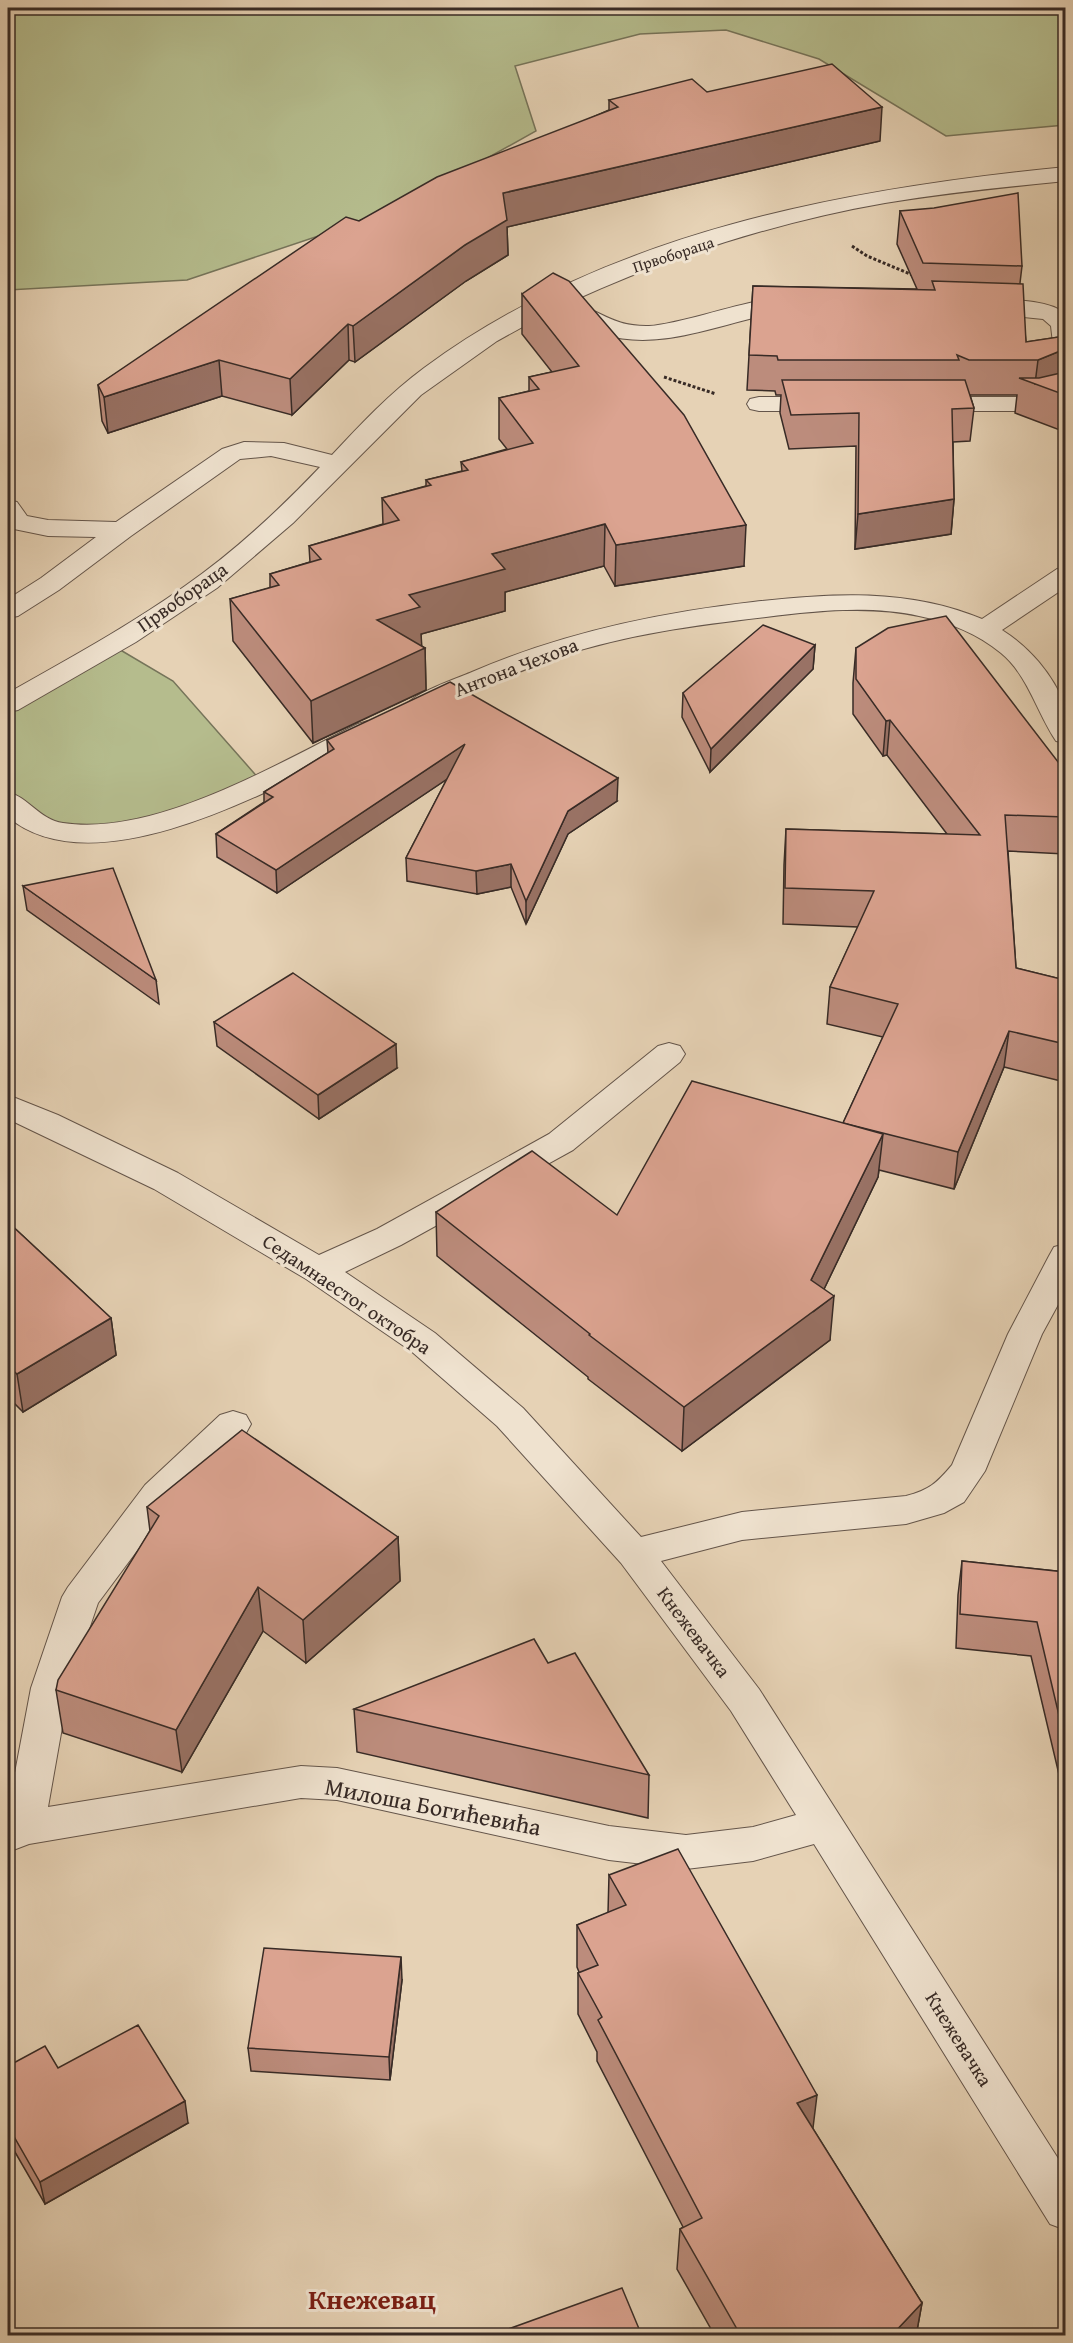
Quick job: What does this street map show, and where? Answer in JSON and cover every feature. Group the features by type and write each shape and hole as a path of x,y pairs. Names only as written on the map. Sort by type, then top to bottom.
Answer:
{"street":[{"name":"Првобораца","path":"8,704 112,645 199,589 287,514 385,413 434,372 509,323 552,300 614,273 691,246 817,212 951,186 1065,174"},
{"path":"552,300 600,325 624,332 652,333 686,328 758,309 812,303"},
{"path":"960,306 1025,309 1050,313 1063,324 1065,352"},
{"path":"902,404 1034,404 1053,401 1064,394 1065,390"},
{"path":"759,404 854,404"},
{"path":"8,610 50,584 122,530 231,454 257,447 272,448 336,464"},
{"path":"8,508 18,522 48,528 122,530"},
{"path":"1065,574 983,630 1012,648 1035,678 1065,735"},
{"name":"Антона Чехова","path":"8,801 28,820 58,832 102,834 152,825 206,806 481,677 562,647 664,621 811,604 869,602 920,608 960,618 983,630"},
{"path":"318,1270 389,1237 561,1142 669,1054"},
{"name":"Седамнаестог октобра","path":"8,1106 166,1181 318,1270 423,1342 510,1417 634,1553"},
{"path":"634,1553 742,1526 906,1510 931,1503 951,1492 967,1471 1025,1334 1065,1256"},
{"path":"16,1831 50,1688 81,1598 158,1495 233,1424"},
{"name":"Кнежевачка","path":"634,1553 745,1700 1065,2210"},
{"name":"Милоша Богићевића","path":"16,1831 301,1782 337,1784 609,1843 686,1852 753,1845 822,1825"}],"path":[{"path":"817,212 837,235 867,256 925,279"},
{"path":"624,332 626,347 637,361 660,375 698,389 759,404"}],"green space":[{"path":"8,8 1065,8 1065,125 946,136 819,59 726,30 640,34 515,66 536,131 390,212 187,280 8,290"},
{"path":"112,645 173,681 261,781 206,806 78,833 8,801 8,704"}],"building":[{"path":"832,64 882,107 503,193 507,220 465,245 353,326 348,324 290,379 219,360 104,397 98,385 346,217 359,221 437,177 618,107 609,100 692,79 707,92"},
{"path":"1018,193 1022,266 923,263 900,211 934,208"},
{"path":"553,273 569,281 684,415 746,525 616,545 605,524 492,554 505,569 409,595 420,607 377,620 425,648 311,701 230,599 279,585 270,574 321,559 309,546 399,520 382,498 431,485 426,480 468,470 461,462 533,443 499,398 539,389 529,377 579,366 522,294"},
{"path":"932,281 1023,284 1026,342 1065,336 1065,349 1038,360 969,360 957,355 959,360 778,360 777,356 749,355 753,286 935,290"},
{"path":"1065,372 1065,395 1019,378 1039,378"},
{"path":"782,380 965,380 974,408 952,409 954,499 858,514 859,413 791,415"},
{"path":"946,616 1065,771 1065,817 1005,815 1016,968 1065,980 1065,1044 1009,1031 958,1152 843,1123 898,1004 830,987 874,891 785,888 786,829 980,835 890,720 886,721 856,679 856,648 888,628"},
{"path":"763,625 815,645 711,749 683,693"},
{"path":"450,682 618,778 568,811 526,901 511,864 476,871 406,858 465,744 276,870 216,834 273,797 264,792 334,749 327,740"},
{"path":"113,868 156,980 23,886"},
{"path":"293,973 396,1044 318,1095 214,1022"},
{"path":"692,1081 883,1134 811,1280 834,1296 684,1407 589,1335 436,1212 532,1151 617,1215"},
{"path":"8,1222 111,1318 17,1374 8,1366"},
{"path":"242,1430 398,1537 303,1620 258,1587 176,1730 56,1690 58,1680 159,1516 147,1507"},
{"path":"962,1561 1065,1572 1065,1741 1037,1622 960,1614"},
{"path":"534,1639 548,1663 575,1653 649,1775 354,1709"},
{"path":"678,1849 817,2095 797,2103 922,2303 891,2336 741,2336 680,2229 702,2218 598,2020 602,2017 578,1973 598,1965 577,1925 626,1905 609,1875"},
{"path":"264,1948 401,1957 389,2057 248,2048"},
{"path":"138,2025 185,2101 40,2182 8,2126 8,2066 45,2046 58,2068"},
{"path":"622,2288 642,2336 489,2336"}],"district":[{"name":"Кнежевац","path":"372,2300"}]}
